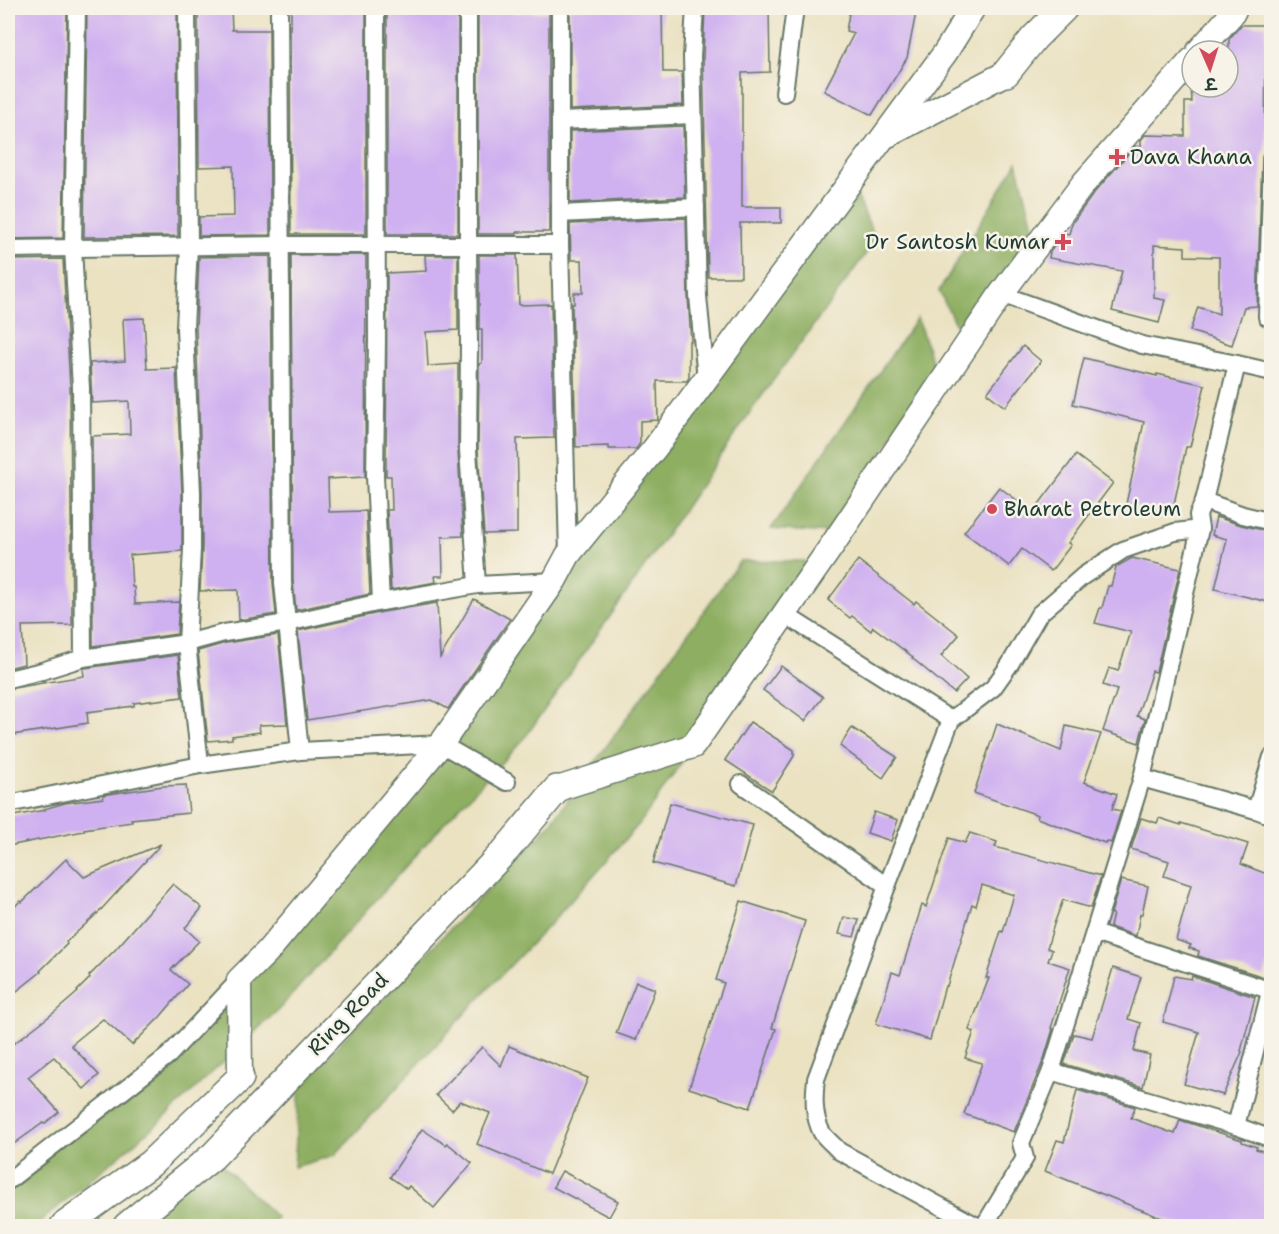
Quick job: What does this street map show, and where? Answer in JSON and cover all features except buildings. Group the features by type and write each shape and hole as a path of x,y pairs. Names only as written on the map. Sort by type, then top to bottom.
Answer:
{"main road":[{"path":"1006,73 1034,38 1064,8"},
{"name":"Ring Road","path":"127,1227 213,1156 506,850 557,789"},
{"path":"64,1227 150,1164 240,1078"}],"street":[{"path":"76,8 74,248 81,388 83,658"},
{"path":"187,8 189,246 185,328 192,493 192,549 187,643 200,765"},
{"path":"279,8 283,583 300,751"},
{"path":"376,8 375,465 381,602"},
{"path":"468,8 470,342 468,450 477,585"},
{"path":"560,8 560,245 568,555"},
{"path":"695,8 692,56 698,296 706,379"},
{"path":"784,93 795,8"},
{"path":"8,1181 169,1054 268,951 441,744 554,581 568,555 656,448 945,53 973,8"},
{"path":"1210,39 1235,8"},
{"path":"883,137 1006,73"},
{"path":"557,789 693,746 833,544 1001,294 1083,184 1180,74"},
{"path":"560,121 693,115"},
{"path":"1267,317 1272,158"},
{"path":"560,214 696,207"},
{"path":"8,249 282,245 560,245"},
{"path":"1001,294 1142,345 1272,372"},
{"path":"984,1227 1025,1158 1021,1143 1051,1071 1142,778 1200,529 1198,515 1204,501 1237,364"},
{"path":"1204,501 1243,515 1272,522"},
{"path":"976,1227 839,1150 823,1134 817,1117 814,1100 816,1079 951,720 993,688 1039,614 1083,576 1123,550 1175,532 1200,529"},
{"path":"8,679 83,658 187,643 224,633 287,623 381,602 477,585 554,581"},
{"path":"784,614 951,720"},
{"path":"8,804 200,765 300,751 441,744 507,782"},
{"path":"1142,778 1264,813 1272,757"},
{"path":"741,784 887,886"},
{"path":"1094,933 1271,989 1236,1126"},
{"path":"238,980 240,1078"},
{"path":"1051,1071 1236,1126 1272,1139"}],"green space":[{"path":"1017,162 1034,230 962,338 939,291"},
{"path":"851,182 876,240 753,408 524,739 446,821 281,1007 161,1121 35,1226 8,1226 8,1181 169,1055 441,744"},
{"path":"917,318 935,370 830,533 771,529"},
{"path":"740,561 805,561 784,614 640,823 553,921 335,1155 294,1167 300,1085 549,826"},
{"path":"213,1156 277,1218 266,1226 127,1226"}],"place":[{"name":"Dava Khana","path":"1117,157"},
{"name":"Dr Santosh Kumar","path":"1063,242"},
{"name":"Bharat Petroleum","path":"992,509"}]}
